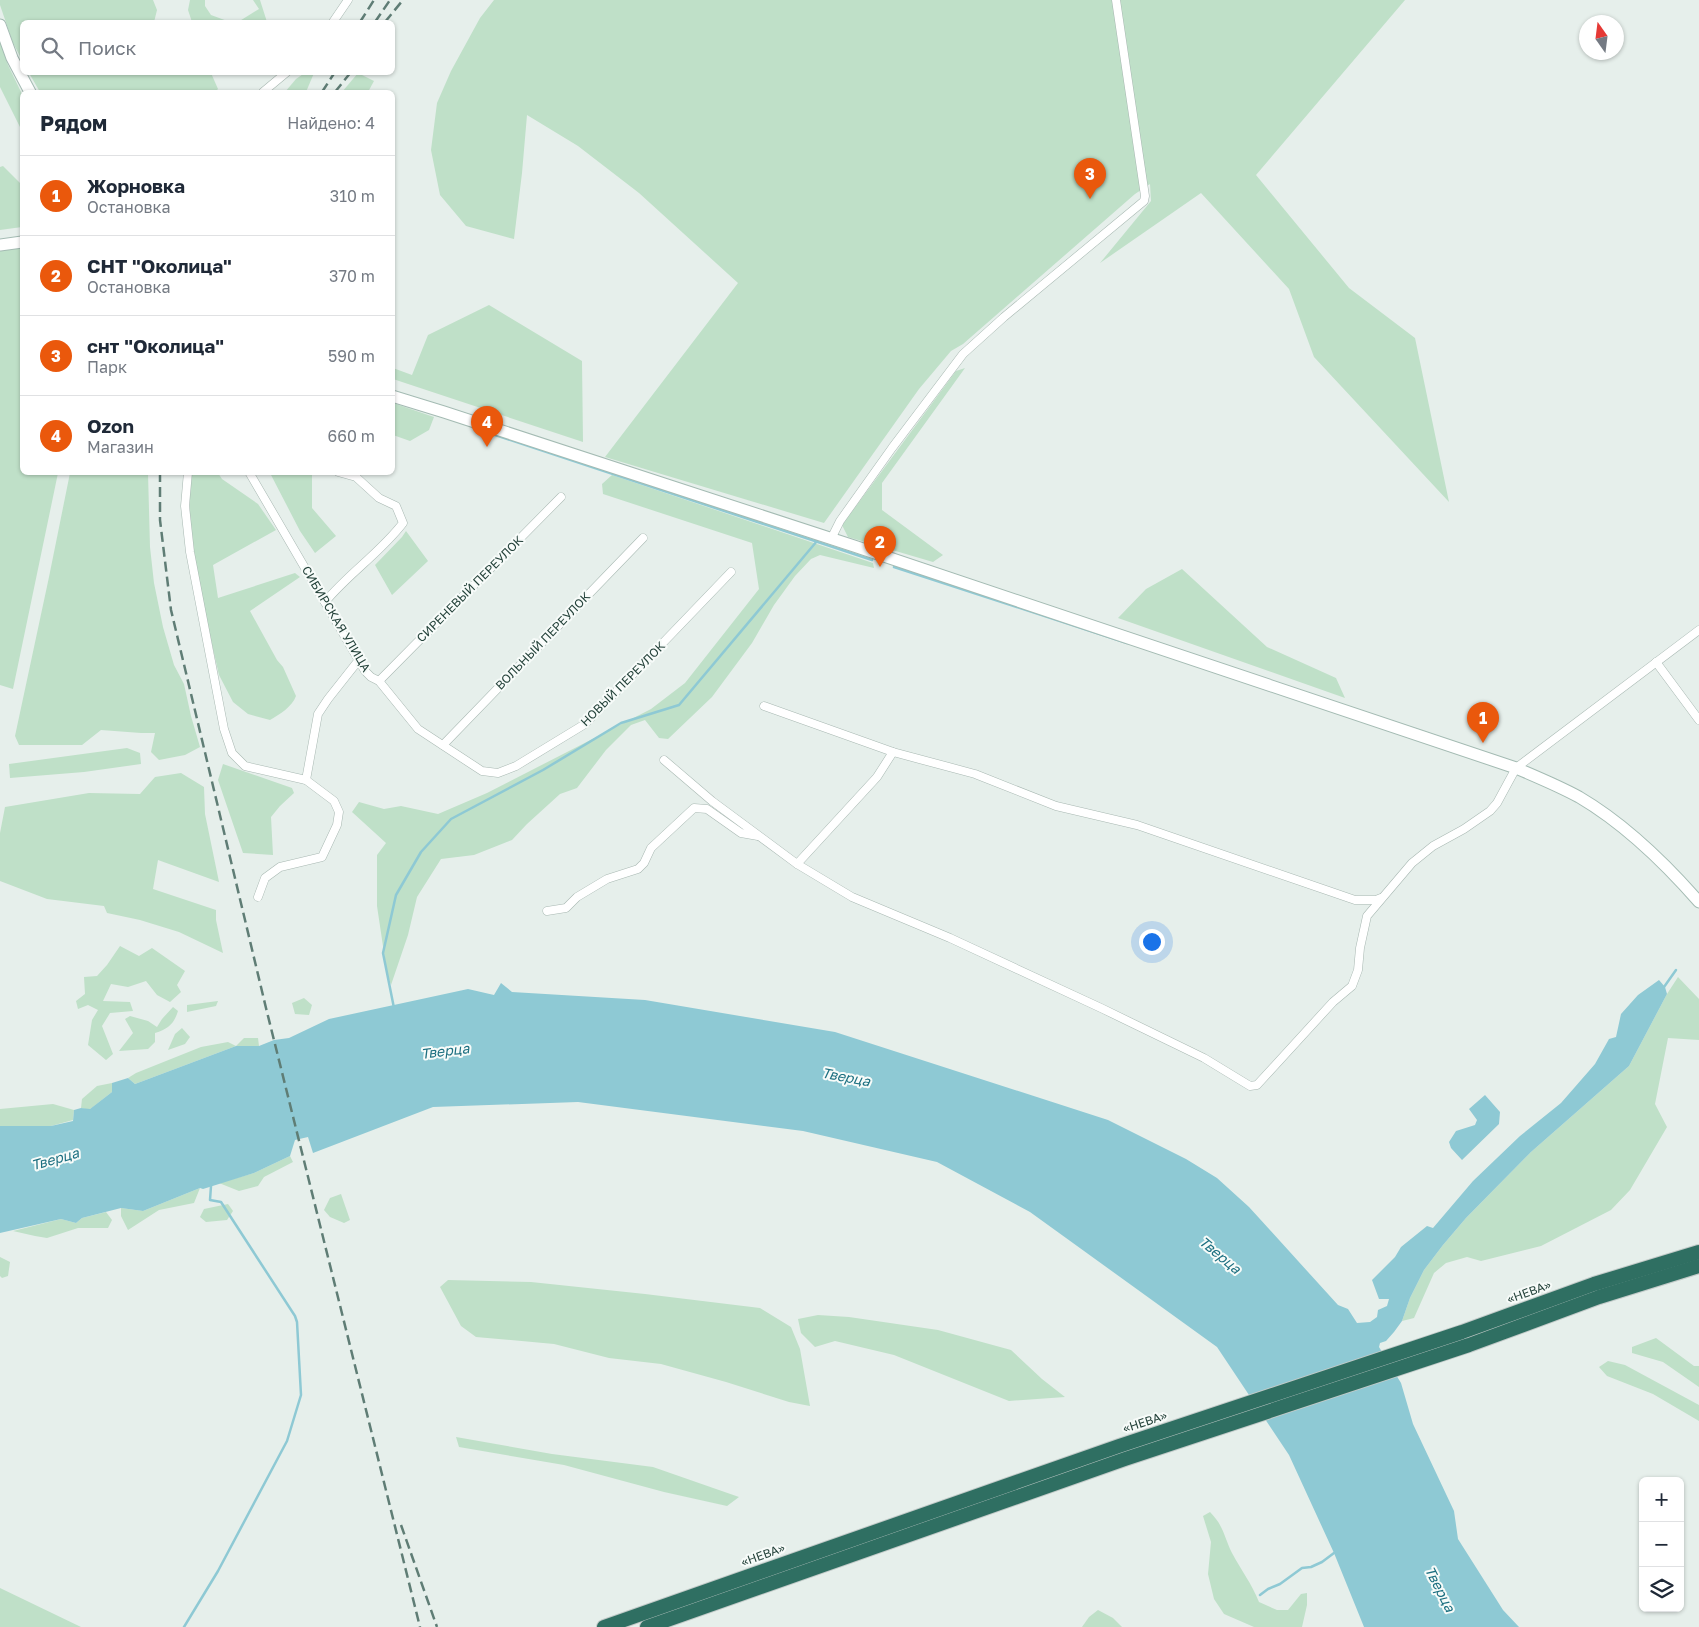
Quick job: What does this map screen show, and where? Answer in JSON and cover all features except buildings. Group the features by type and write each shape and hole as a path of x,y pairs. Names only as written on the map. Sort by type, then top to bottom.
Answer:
{"highway":[{"name":"«НЕВА»","path":"647,1627 1594,1284 1699,1252"},
{"name":"«НЕВА»","path":"604,1627 800,1557 1199,1427 1469,1345 1599,1297 1699,1266"}],"main road":[{"path":"0,25 20,73"},
{"path":"21,75 29,90"},
{"path":"0,245 20,242"},
{"path":"395,397 831,539 1516,768 1563,789 1606,815 1645,846 1699,902"}],"street":[{"path":"333,20 348,0"},
{"path":"831,539 840,521 963,354 1004,317 1144,201 1145,196 1116,0"},
{"path":"264,90 283,75"},
{"path":"188,475 185,506 190,552 224,729 232,753 245,766 306,780 334,801 339,812 337,825 322,857 280,867 265,878 258,897"},
{"name":"СИБИРСКАЯ УЛИЦА","path":"251,475 358,661 371,677 379,681 418,729 482,771 498,773"},
{"path":"325,602 337,588 390,541 403,523 396,506 379,498 356,477 349,475"},
{"name":"СИРЕНЕВЫЙ ПЕРЕУЛОК","path":"379,681 561,497"},
{"name":"ВОЛЬНЫЙ ПЕРЕУЛОК","path":"443,745 643,538"},
{"name":"НОВЫЙ ПЕРЕУЛОК","path":"498,773 516,766 585,724 731,572"},
{"path":"664,760 712,801 797,864 852,897 950,938 1101,1008 1204,1058 1250,1086 1257,1085 1263,1080 1333,1002 1352,986 1358,970 1360,948 1367,916 1412,863 1433,846 1464,829 1490,811 1497,803 1516,768 1699,630"},
{"path":"306,780 318,714 358,661"},
{"path":"1656,662 1699,720"},
{"path":"764,706 893,752 975,774 1056,806 1137,825 1354,900 1376,900 1381,898"},
{"path":"797,864 877,777 893,752"},
{"path":"548,911 566,908 576,897 607,879 638,869 644,863 651,848 694,808 707,809 741,833 761,837"}],"green space":[{"path":"0,0 153,0 157,10 154,20 20,20 20,56 13,43"},
{"path":"190,0 205,0 205,6 211,15 225,20 191,20 188,10"},
{"path":"253,0 260,0 266,20 241,20 259,9"},
{"path":"494,0 1405,0 1256,175 1349,288 1415,338 1449,502 1314,357 1289,289 1201,193 1100,263 1151,201 1150,184 1135,194 963,344 951,351 919,389 824,523 605,457 738,283 639,193 578,146 527,115 514,239 466,226 440,195 431,150 437,103 451,71 480,18"},
{"path":"0,41 8,65 20,90 20,127 0,87"},
{"path":"30,75 212,75 218,89 217,90 39,90"},
{"path":"302,75 313,75 307,90 287,90"},
{"path":"356,75 362,75 374,81 369,90 344,90"},
{"path":"3,166 20,183 20,227 0,230 0,167"},
{"path":"20,246 20,475 58,475 13,689 0,685 0,249"},
{"path":"489,305 582,361 583,442 395,380 395,369 412,375 428,335"},
{"path":"965,368 882,483 882,510 943,555 933,562 848,537 842,525 956,371"},
{"path":"395,404 434,417 429,430 410,441 395,436"},
{"path":"70,475 148,475 150,547 154,583 163,627 174,665 184,684 200,747 185,755 159,760 151,752 155,733 101,730 82,745 19,745 15,736"},
{"path":"192,475 219,475 222,479 258,504 276,530 213,565 218,598 295,573 300,577 250,611 277,660 283,667 296,696 289,707 270,720 248,714 233,702 219,675 191,539 189,487"},
{"path":"271,475 312,475 312,508 336,536 315,553 300,531"},
{"path":"612,475 873,563 874,568 820,555 811,559 795,576 774,605 752,643 712,697 668,739 659,738 645,720 631,725 606,750 577,788 560,794 512,840 474,855 441,859 417,897 408,935 391,985 387,973 377,906 377,855 386,843 352,812 359,802 384,809 401,806 438,814 487,793 651,709 685,683 759,589 752,543 603,494 602,484"},
{"path":"406,531 428,561 392,595 375,565"},
{"path":"1182,569 1267,647 1336,678 1345,698 1118,618 1146,589"},
{"path":"127,748 140,753 141,764 84,772 10,778 9,764"},
{"path":"223,764 292,788 294,793 271,817 273,855 243,853 218,780"},
{"path":"181,773 204,787 205,814 219,882 158,860 153,889 216,910 216,920 223,953 179,932 140,920 107,913 104,906 47,899 0,881 0,833 5,807 89,793 140,794 155,777"},
{"path":"120,946 139,956 152,948 185,971 177,985 181,992 170,1002 157,995 146,981 128,987 111,984 103,1001 130,1002 133,1011 110,1013 102,1026 113,1054 106,1060 88,1045 92,1020 98,1010 88,1005 78,1009 76,1001 85,994 84,977 97,976"},
{"path":"1678,977 1699,999 1699,1040 1668,1038 1655,1104 1667,1127 1630,1190 1611,1210 1541,1246 1481,1261 1467,1257 1446,1263 1434,1273 1414,1318 1402,1321 1410,1298 1424,1270 1466,1218 1531,1152 1629,1066"},
{"path":"304,998 312,1005 309,1015 295,1014 292,1003"},
{"path":"218,1001 216,1006 187,1012 187,1005"},
{"path":"173,1007 178,1011 175,1019 167,1028 155,1033 155,1042 148,1049 119,1051 133,1033 125,1019 130,1016 148,1021 157,1027"},
{"path":"182,1028 190,1037 185,1044 168,1050 175,1034"},
{"path":"244,1038 258,1038 259,1046 236,1046"},
{"path":"228,1042 236,1046 135,1084 128,1078 201,1047"},
{"path":"112,1083 112,1092 89,1110 81,1108 82,1099 97,1086"},
{"path":"53,1104 74,1110 73,1120 51,1126 0,1126 0,1109"},
{"path":"290,1156 293,1162 264,1177 258,1186 239,1191 219,1183 254,1173"},
{"path":"200,1188 194,1203 159,1210 128,1230 121,1216 121,1208 143,1211"},
{"path":"341,1194 350,1220 344,1223 330,1217 324,1210 330,1198"},
{"path":"228,1204 233,1211 227,1220 206,1222 200,1217 204,1209"},
{"path":"106,1212 112,1220 108,1228 78,1228 47,1238 13,1231 61,1219 76,1223 82,1218"},
{"path":"0,1257 10,1262 8,1276 2,1278 0,1276"},
{"path":"448,1280 531,1282 760,1308 791,1327 800,1349 810,1406 789,1402 661,1364 609,1358 554,1344 476,1337 461,1326 440,1287"},
{"path":"818,1315 849,1317 938,1330 1011,1350 1042,1379 1065,1397 1009,1401 894,1355 835,1341 815,1347 801,1333 798,1319"},
{"path":"1656,1338 1694,1366 1699,1366 1699,1387 1663,1362 1632,1353 1632,1347"},
{"path":"1608,1361 1625,1365 1699,1405 1699,1421 1653,1394 1607,1376 1599,1367"},
{"path":"456,1437 552,1454 653,1467 739,1497 727,1506 664,1492 564,1465 459,1447"},
{"path":"1210,1512 1221,1527 1232,1553 1259,1602 1277,1610 1288,1610 1301,1594 1307,1593 1307,1605 1302,1627 1254,1627 1224,1614 1214,1599 1208,1574 1211,1542 1203,1516"},
{"path":"0,1588 81,1627 0,1627"},
{"path":"1098,1610 1113,1618 1122,1627 1082,1627 1089,1617"}],"water":[{"name":"Тверца","path":"1659,980 1665,987 1667,994 1629,1066 1531,1152 1466,1218 1424,1270 1410,1298 1402,1321 1386,1341 1380,1343 1379,1347 1401,1383 1413,1424 1454,1511 1458,1539 1503,1610 1519,1627 1364,1627 1334,1553 1289,1455 1217,1347 1030,1212 937,1162 803,1131 578,1102 433,1107 313,1153 308,1137 295,1140 290,1156 254,1173 203,1189 200,1188 143,1211 121,1208 82,1218 76,1223 61,1219 0,1233 0,1126 51,1126 73,1121 74,1110 81,1108 90,1109 112,1092 112,1083 128,1078 135,1084 236,1046 259,1046 274,1040 289,1038 329,1019 468,989 494,995 501,983 512,992 645,1000 835,1032 1108,1120 1186,1159 1217,1178 1249,1207 1338,1305 1348,1309 1357,1323 1370,1322 1377,1317 1378,1310 1387,1306 1389,1299 1379,1299 1372,1280 1395,1257 1401,1247 1427,1226 1433,1228 1473,1181 1520,1136 1561,1103 1595,1064 1609,1039 1616,1037 1621,1014 1638,995"},
{"path":"1485,1095 1500,1112 1499,1124 1462,1160 1451,1148 1449,1142 1456,1131 1475,1125 1477,1120 1469,1109"}],"waterway":[{"path":"477,429 872,560"},
{"path":"394,1008 383,953 396,895 421,852 451,819 543,770 621,723 679,705 817,541"},
{"path":"894,567 1127,643"},
{"path":"1664,987 1676,970"},
{"path":"184,1627 218,1571 287,1441 301,1395 297,1322 295,1316 221,1202 210,1200 211,1186"},
{"path":"1260,1595 1280,1584 1302,1568 1311,1567 1322,1562 1334,1553"}],"railway":[{"path":"361,20 374,0"},
{"path":"376,20 390,0"},
{"path":"387,20 403,0"},
{"path":"323,90 333,75"},
{"path":"337,90 349,75"},
{"path":"160,475 160,520 171,610 266,1008 420,1627"},
{"path":"401,1525 437,1627"}],"place":[{"name":"снт \"Околица\"","path":"1090,199"},
{"name":"Ozon","path":"487,447"},
{"name":"СНТ \"Околица\"","path":"880,567"},
{"name":"Жорновка","path":"1483,743"}]}
